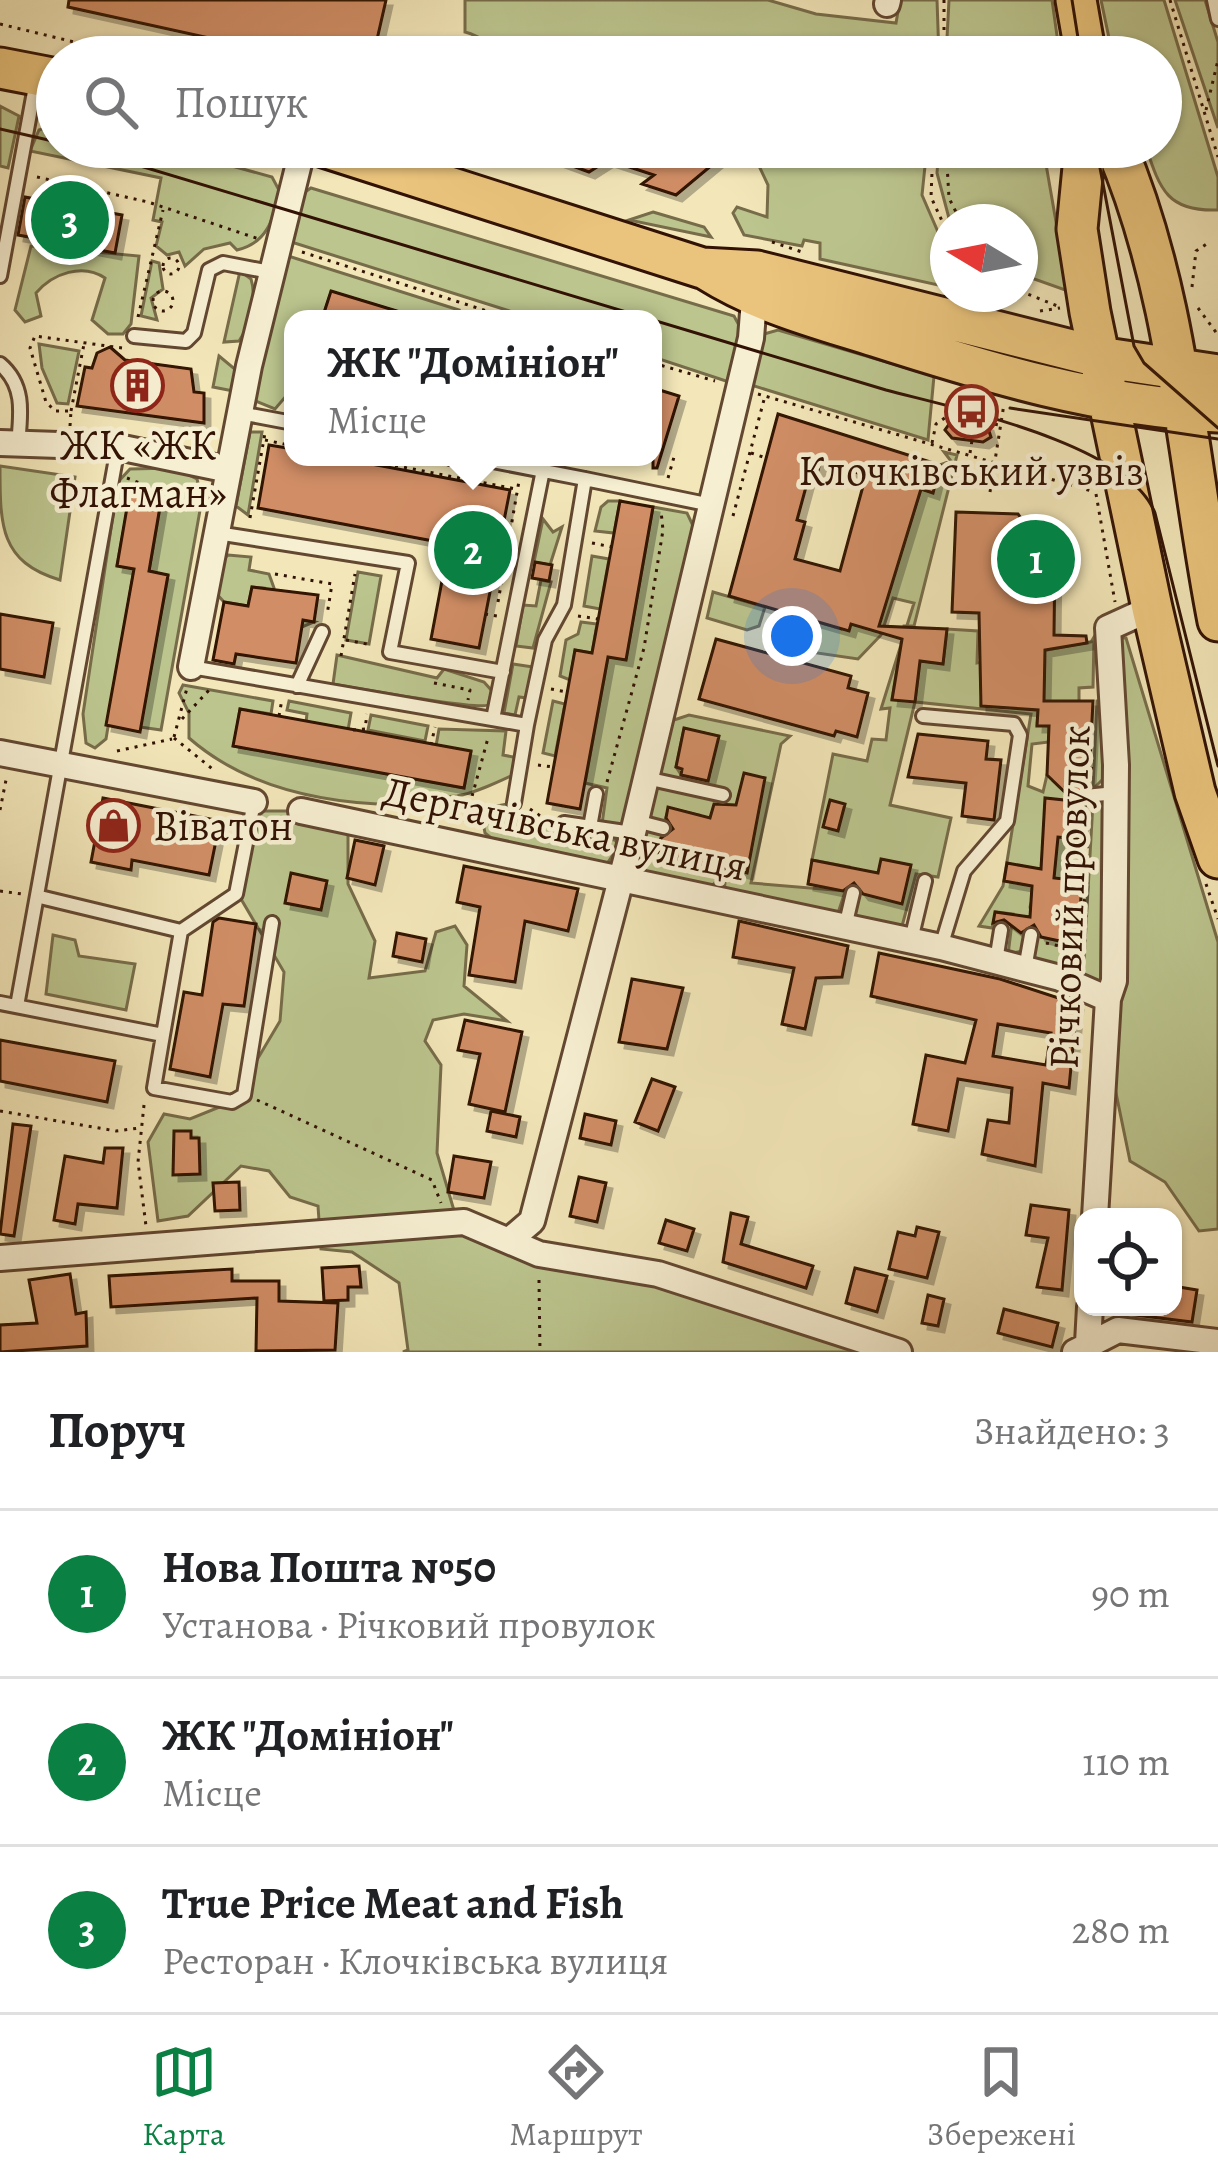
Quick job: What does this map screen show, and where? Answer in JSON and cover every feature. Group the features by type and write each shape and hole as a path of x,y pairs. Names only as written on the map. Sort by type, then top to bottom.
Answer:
{"main road":[{"path":"1076,0 1082,36"},
{"path":"390,168 755,285 982,371 1107,400 1192,398 1218,375"},
{"path":"1083,168 1077,229 1107,400 1195,792 1218,858"},
{"path":"1125,168 1145,215 1192,398 1218,622"},
{"path":"755,285 1099,357 1192,398"}],"street":[{"path":"190,667 270,272 297,168"},
{"path":"512,1238 532,1221 646,778 674,701 718,511 755,285"},
{"path":"9,443 118,448 229,470"},
{"name":"Річковий провулок","path":"1096,1208 1108,999 1114,981 1115,793 1108,628 1152,608"},
{"path":"0,753 254,802"},
{"name":"Дергачівська вулиця","path":"301,812 519,855 618,882 718,891 844,928 1025,969 1108,999"},
{"path":"0,1258 464,1222 512,1238 539,1254 658,1274 899,1352"},
{"path":"1082,1347 1088,1316"},
{"path":"1082,1347 1118,1330 1218,1342"}],"lane":[{"path":"1214,0 1218,19"},
{"path":"0,276 20,173 31,74"},
{"path":"134,336 186,340 194,334 209,270 223,263 270,272"},
{"path":"0,364 14,375 21,404 9,443"},
{"path":"240,413 284,421"},
{"path":"17,1006 118,448"},
{"path":"521,466 718,511"},
{"path":"494,719 543,470"},
{"path":"514,803 545,640 564,605 585,479"},
{"path":"218,524 247,538 408,563 391,648 503,672"},
{"path":"297,686 322,632"},
{"path":"190,667 527,725"},
{"path":"922,716 1014,724 1020,735 1006,821 964,871 941,947"},
{"path":"646,778 723,795"},
{"path":"1088,800 1115,793"},
{"path":"590,827 596,794"},
{"path":"254,802 236,894 181,932 154,1088 232,1102 244,1094 272,923"},
{"path":"564,823 663,828"},
{"path":"911,941 925,881"},
{"path":"844,928 853,893"},
{"path":"40,897 181,932"},
{"path":"996,961 1001,930"},
{"path":"1025,969 1031,935"},
{"path":"0,1003 163,1036"}],"path":[{"path":"944,0 945,36"},
{"path":"1170,0 1181,36"},
{"path":"0,24 49,36"},
{"path":"1182,41 1218,158"},
{"path":"1204,115 1218,60"},
{"path":"933,168 935,204"},
{"path":"947,168 952,204"},
{"path":"20,173 163,208 484,310"},
{"path":"71,411 55,411 46,402 30,348 35,337 129,349 163,208"},
{"path":"1192,288 1196,251 1208,243"},
{"path":"152,257 179,262 179,270 170,274"},
{"path":"164,260 170,274 165,292"},
{"path":"1038,298 1061,308"},
{"path":"1195,302 1218,335"},
{"path":"68,445 84,343"},
{"path":"662,366 1095,492 1102,546"},
{"path":"596,794 614,767 644,647 663,530 660,506 718,511 750,453 765,396"},
{"path":"990,492 1006,397"},
{"path":"247,538 268,418"},
{"path":"932,444 940,418 1001,425"},
{"path":"970,455 975,421"},
{"path":"264,440 284,444"},
{"path":"750,453 766,458"},
{"path":"397,466 513,490"},
{"path":"437,474 438,466"},
{"path":"113,475 148,483 218,524"},
{"path":"485,614 496,615 513,490 519,480"},
{"path":"587,561 593,526"},
{"path":"590,542 612,547"},
{"path":"341,656 358,555"},
{"path":"275,574 332,584 322,632"},
{"path":"580,598 576,619 598,619"},
{"path":"344,639 391,648"},
{"path":"107,753 174,738 190,667"},
{"path":"546,708 554,671"},
{"path":"434,683 470,690 465,714"},
{"path":"178,722 214,686"},
{"path":"550,688 567,692"},
{"path":"279,716 283,697"},
{"path":"353,730 364,728 368,712"},
{"path":"459,843 494,719"},
{"path":"431,745 436,725"},
{"path":"536,764 554,767"},
{"path":"0,810 6,778"},
{"path":"1080,986 1088,800"},
{"path":"459,843 514,803"},
{"path":"519,855 528,806 538,819 564,823"},
{"path":"148,1244 138,1162 144,1106 154,1088"},
{"path":"244,1094 432,1180 441,1192 442,1222"},
{"path":"0,1111 116,1131 141,1128"},
{"path":"539,1254 541,1352"}],"green space":[{"path":"465,0 768,0 816,14 896,23 900,0 937,0 938,36 476,36 465,32"},
{"path":"949,0 1052,0 1057,36 947,36"},
{"path":"1101,0 1164,0 1175,36 1109,36"},
{"path":"1175,0 1205,0 1218,42 1218,128"},
{"path":"1182,59 1218,177 1218,210 1177,202 1154,168 1182,168"},
{"path":"0,106 19,116 8,168 0,166"},
{"path":"112,168 239,168 272,177 280,192 271,221 255,242 237,250 230,243 204,249 185,266 179,252 167,255 156,246 162,222 153,220 161,178"},
{"path":"760,168 925,168 922,195 930,213 930,283 820,259 820,243 804,240 802,246 744,235 733,213 737,207 767,217 768,185"},
{"path":"937,168 1047,168 1068,291 1038,280 1038,204 945,204"},
{"path":"311,188 734,316 741,329 729,382 662,360 662,310 507,310 285,240 302,194"},
{"path":"653,212 704,227 711,237 629,220"},
{"path":"31,246 139,256 131,324 123,334 108,334 92,320 105,278 87,271 69,272 43,286 36,293 41,316 25,322 15,310"},
{"path":"282,254 459,310 392,310 331,292 325,310 284,310 284,398 275,409 253,400"},
{"path":"152,261 159,263 163,289 151,298 157,320 141,316"},
{"path":"240,271 251,279 251,311 239,341 224,342"},
{"path":"778,330 934,376 928,440 751,385 764,334"},
{"path":"39,344 79,351 68,404 57,403 42,368"},
{"path":"219,356 236,370 233,391 213,387"},
{"path":"250,432 262,432 248,515 236,506"},
{"path":"944,452 957,455 914,626 907,626 914,603 893,598 881,635 858,659 817,653 811,635 815,621 841,629 845,618 876,631 921,489 933,492 940,465 951,461"},
{"path":"0,466 75,477 60,580 25,563 8,539"},
{"path":"174,468 197,479 202,499 161,730 140,727 168,576 149,571 162,496 131,490 117,565 134,569 106,739 95,748 86,743 83,714 118,482 130,469"},
{"path":"608,501 620,501 614,533 595,531 601,507"},
{"path":"653,507 687,513 696,532 626,828 602,824 607,788 585,783 608,657 626,659"},
{"path":"543,519 553,532 562,527 550,565 534,562"},
{"path":"228,555 251,557 249,570 269,574 274,588 270,615 314,622 302,627 266,621 252,649 264,588 252,587 248,606 224,602 215,592 222,560"},
{"path":"592,556 609,559 600,609 584,606"},
{"path":"358,572 381,576 369,644 346,640"},
{"path":"541,580 551,582 533,648 516,646 523,605 536,606"},
{"path":"713,592 765,607 759,626 747,630 707,618"},
{"path":"581,622 597,624 592,653 575,650 570,680 560,676 566,640 578,634"},
{"path":"947,629 978,631 977,663 1091,642 1094,637 1093,687 1079,688 1079,701 1062,711 983,675 981,705 1038,710 1037,725 1049,726 1049,742 1032,744 1028,786 1043,792 1047,775 1087,780 1081,881 1038,877 1030,907 1036,936 1078,945 1075,974 1038,964 1024,950 1008,955 1013,914 996,912 992,928 979,926 1003,886 1031,714 915,702 890,805 951,818 938,877 916,874 901,930 851,918 853,893 845,892 838,913 724,890 727,869 747,872 755,827 721,838 713,877 718,879 707,892 635,874 642,829 662,834 658,852 688,859 699,815 669,808 664,823 645,818 653,787 672,780 660,773 668,722 689,715 790,736 781,744 751,883 845,891 849,867 812,860 833,754 867,761 872,739 886,740 890,708 881,709 901,645 892,699 915,701 920,661 943,663","holes":["684,729 718,736 708,781 682,776 676,767"]},
{"path":"1113,638 1126,638 1218,942 1218,1229 1199,1231 1165,1182 1130,1161 1109,1059"},
{"path":"337,655 437,678 444,669 484,682 492,691 488,705 479,706 333,684"},
{"path":"513,664 533,667 527,698 519,697 515,715 504,713"},
{"path":"183,685 273,701 271,714 240,709 234,746 464,788 471,752 436,746 439,729 506,731 503,755 518,758 513,775 457,796 425,795 402,805 316,797 236,770 189,738 189,713 179,693"},
{"path":"1102,700 1105,777 1093,789 1097,701"},
{"path":"289,701 351,713 348,730 306,722 307,714 287,710"},
{"path":"553,701 565,704 555,756 543,753"},
{"path":"371,715 428,726 425,741 368,730"},
{"path":"1093,802 1107,807 1104,986 1083,979"},
{"path":"507,804 537,821 562,825 562,835 615,840 619,846 604,868 496,842 485,833 482,817 492,807"},
{"path":"260,811 301,811 348,828 348,884 375,941 369,978 425,971 436,932 455,926 467,945 464,986 507,1021 464,1014 433,1020 425,1041 441,1065 437,1153 458,1224 904,1352 403,1352 408,1350 399,1283 352,1252 321,1249 318,1206 290,1197 269,1171 241,1166 188,1216 158,1221 148,1142 164,1114 190,1119 232,1102 280,1021 284,972 231,882 241,835"},
{"path":"53,935 75,940 79,956 135,964 126,1010 46,994"}],"building":[{"path":"69,0 386,0 378,36 200,36 68,7"},
{"path":"633,168 708,168 676,195 642,184 654,175"},
{"path":"25,197 122,215 115,253 18,235"},
{"path":"331,291 394,310 325,310"},
{"name":"ЖК «ЖК Флагман»","path":"110,347 125,360 191,369 194,392 204,393 204,423 77,406 85,367 92,368 97,353"},
{"path":"662,391 679,396 662,452"},
{"path":"778,414 940,465 933,493 921,489 879,626 947,629 943,664 920,661 915,702 892,700 902,639 851,624 849,631 729,596","holes":["820,463 866,475 840,571 795,559 805,522 797,520 810,472 817,474"]},
{"path":"952,420 987,425 991,437 983,442 952,438 945,430"},
{"path":"269,445 284,448 284,466 382,466 510,490 479,648 431,639 449,544 258,508"},
{"path":"130,490 162,495 149,571 168,575 140,732 106,725 134,569 117,566"},
{"path":"620,501 653,507 626,660 608,657 580,809 547,803 575,650 592,653"},
{"path":"956,512 1018,514 1028,528 1035,528 1055,555 1054,635 1086,636 1087,643 1045,650 1044,701 1093,701 1089,780 1076,796 1083,806 1081,839 1058,837 1054,878 1082,881 1078,945 1041,937 1034,925 1021,933 1004,920 993,923 995,912 1030,917 1032,886 1004,881 1007,863 1041,869 1045,798 1074,801 1047,775 1049,726 1037,726 1038,710 981,706 979,613 952,612"},
{"path":"535,562 552,565 549,581 532,578"},
{"path":"252,587 318,595 314,622 303,620 296,663 236,654 234,664 213,660 224,602 248,606"},
{"path":"0,614 53,623 44,677 0,669"},
{"path":"716,639 851,676 848,688 868,693 857,737 836,731 834,736 699,699"},
{"path":"240,709 471,751 464,788 233,746"},
{"path":"684,728 719,736 708,781 681,775 682,769 676,767"},
{"path":"918,734 988,741 986,759 1001,760 994,820 962,816 966,783 908,777"},
{"path":"744,773 765,778 747,873 657,852 661,838 673,829 666,818 668,807 710,818 714,804 736,805"},
{"path":"103,798 220,821 209,875 132,860 131,870 91,862"},
{"path":"830,800 845,804 838,831 823,827"},
{"path":"355,840 384,846 375,885 347,878"},
{"path":"881,859 911,865 902,904 863,894 854,883 843,891 808,884 812,860 878,873"},
{"path":"464,866 578,889 568,931 525,921 515,982 469,975 480,907 457,902"},
{"path":"291,873 327,881 321,910 285,903"},
{"path":"219,918 256,924 244,1006 223,1004 210,1077 170,1069 184,992 202,995 213,922"},
{"path":"739,921 848,946 842,977 816,978 805,1029 782,1024 794,968 733,957"},
{"path":"397,933 426,939 422,962 393,956"},
{"path":"879,953 1000,979 1077,1004 1069,1088 1043,1083 1035,1166 982,1154 988,1120 1009,1123 1012,1088 958,1079 948,1131 913,1124 926,1055 965,1063 976,1020 871,996","holes":["998,1024 1051,1033 1046,1065 993,1056"]},
{"path":"632,979 683,988 667,1049 619,1042"},
{"path":"465,1020 522,1032 505,1112 469,1104 480,1054 458,1050"},
{"path":"0,1040 115,1061 107,1102 0,1081"},
{"path":"652,1079 675,1087 658,1131 635,1122"},
{"path":"491,1111 520,1117 516,1137 487,1131"},
{"path":"585,1114 616,1121 611,1145 580,1138"},
{"path":"13,1124 31,1126 14,1236 0,1234"},
{"path":"174,1131 191,1131 191,1138 199,1138 200,1174 173,1175"},
{"path":"105,1148 123,1148 117,1208 78,1204 75,1224 54,1220 65,1156 103,1163"},
{"path":"454,1156 491,1162 484,1198 448,1192"},
{"path":"579,1177 606,1183 597,1222 570,1216"},
{"path":"239,1182 240,1210 215,1211 213,1183"},
{"path":"1031,1205 1069,1210 1062,1290 1037,1287 1048,1238 1026,1235"},
{"path":"731,1213 748,1217 741,1244 813,1266 806,1288 723,1262"},
{"path":"666,1220 694,1229 687,1251 659,1243"},
{"path":"917,1227 939,1232 927,1278 889,1269 898,1232 915,1236"},
{"path":"359,1266 361,1287 348,1287 348,1300 324,1301 322,1268"},
{"path":"855,1268 887,1276 877,1312 846,1303"},
{"path":"232,1269 232,1281 279,1281 279,1301 338,1303 335,1350 256,1351 257,1298 111,1307 109,1276"},
{"path":"70,1274 76,1314 86,1312 87,1346 0,1352 0,1325 37,1323 29,1280"},
{"path":"1182,1288 1197,1290 1192,1322 1143,1316 1182,1316"},
{"path":"928,1295 944,1299 938,1326 922,1323"},
{"path":"1004,1309 1058,1323 1052,1347 998,1333"}],"tram line":[{"path":"1072,0 1078,36"},
{"path":"0,129 36,137"},
{"path":"147,168 620,310"},
{"path":"1100,168 1134,346 1144,363 1218,428"},
{"path":"662,323 1036,432 1111,467 1138,488 1155,513 1218,766"},
{"path":"1010,408 1218,439"}],"place":[{"name":"True Price Meat and Fish","path":"70,220"},
{"name":"ЖК «ЖК Флагман»","path":"138,385"},
{"name":"Клочківський узвіз","path":"971,411"},
{"name":"ЖК \"Домініон\"","path":"473,550"},
{"name":"Нова Пошта №50","path":"1036,559"},
{"name":"Віватон","path":"114,825"}]}
